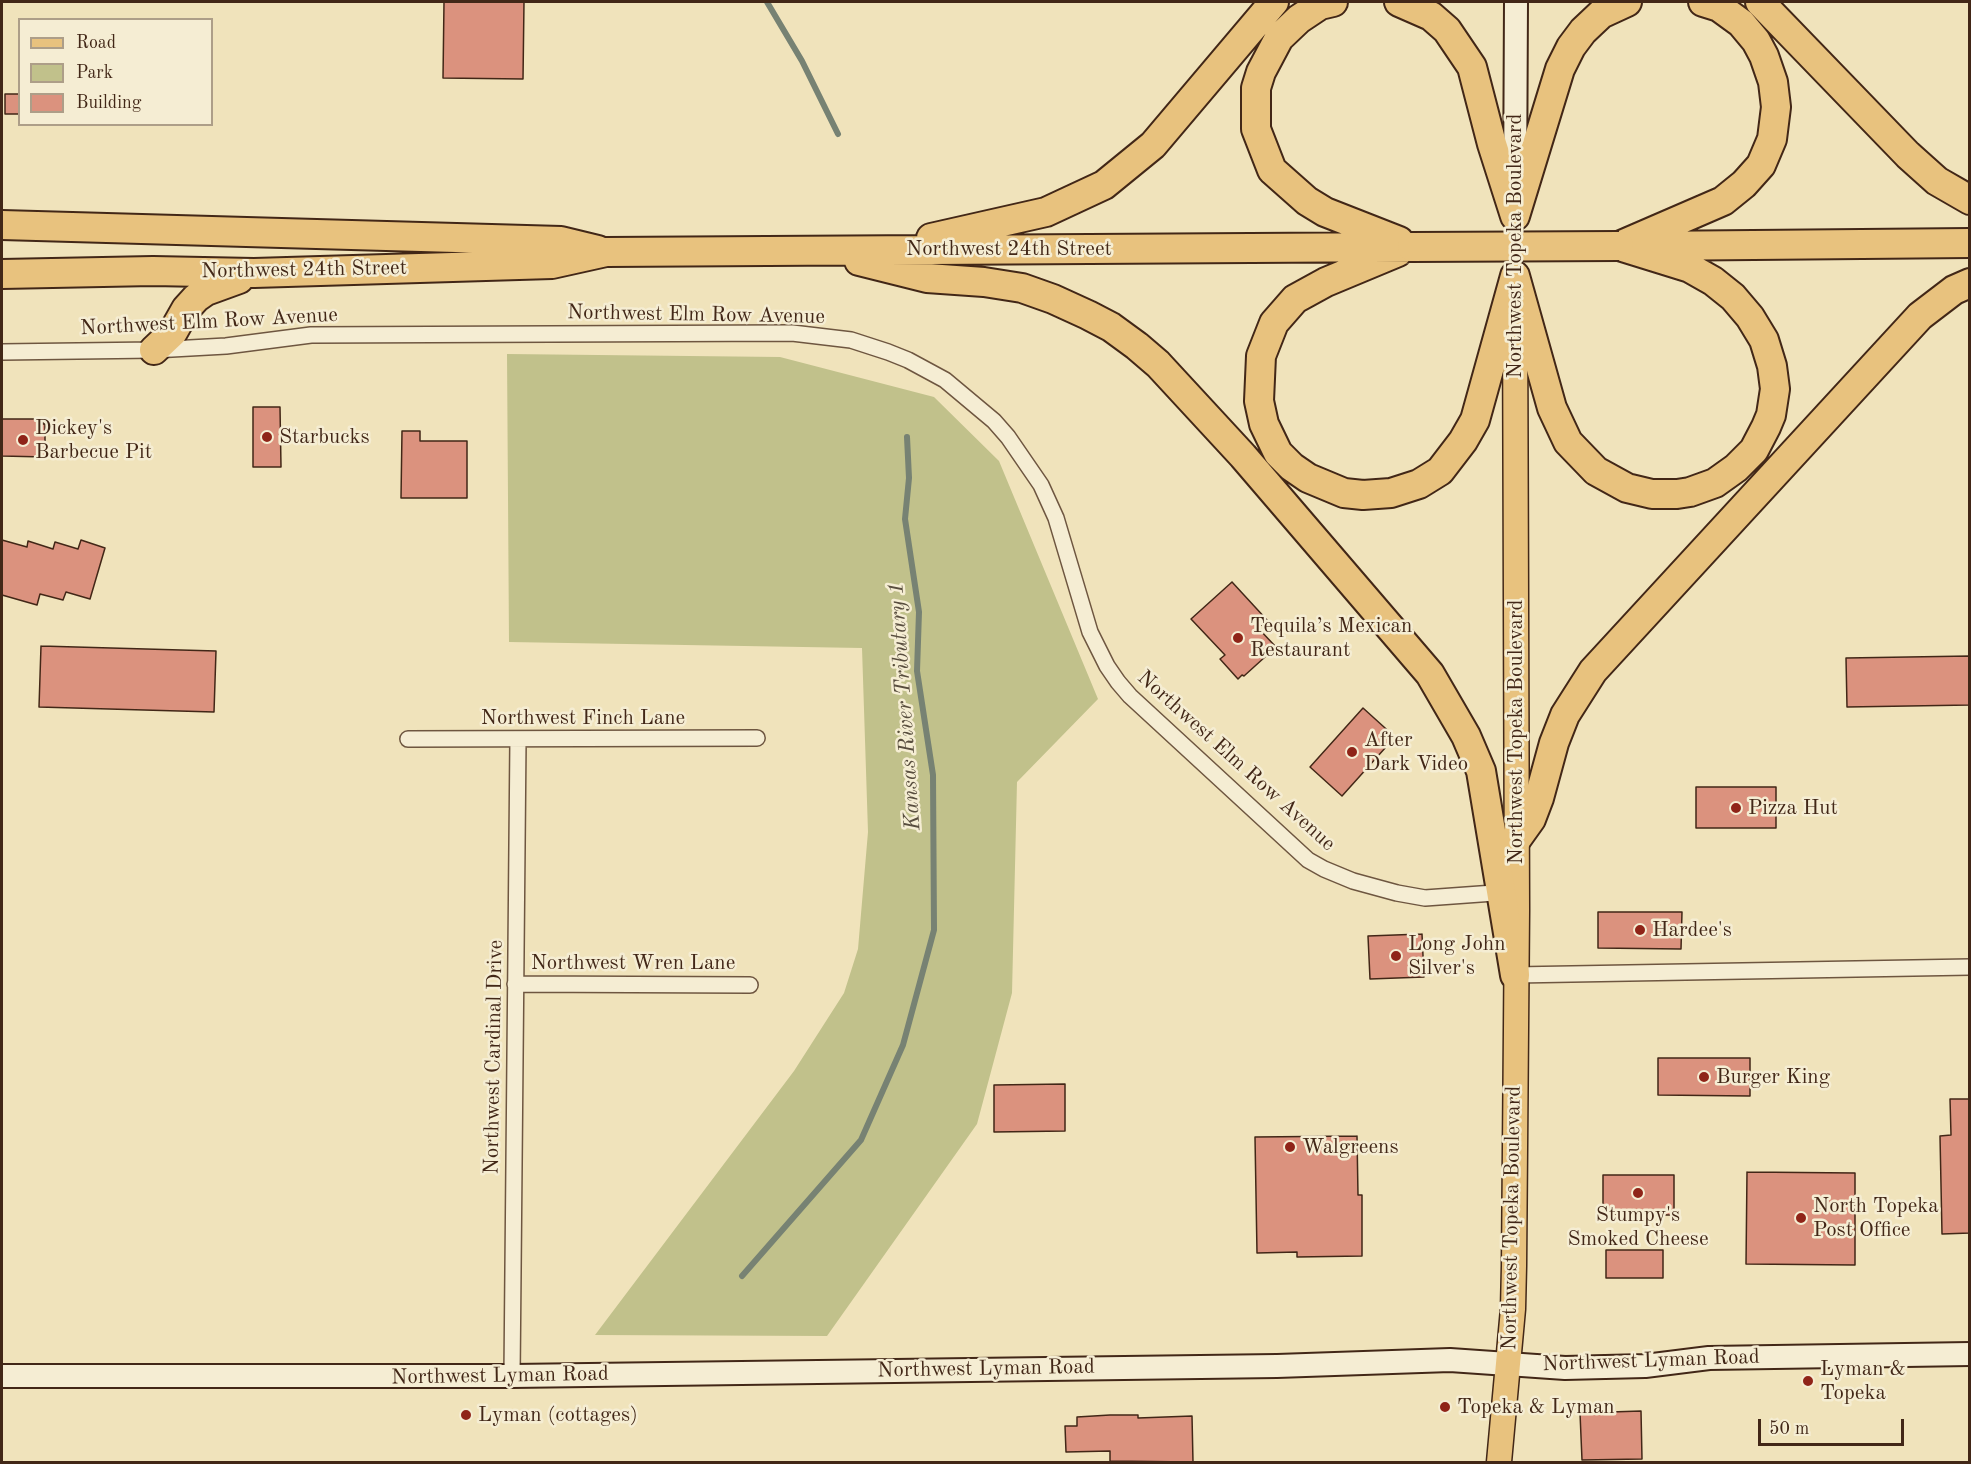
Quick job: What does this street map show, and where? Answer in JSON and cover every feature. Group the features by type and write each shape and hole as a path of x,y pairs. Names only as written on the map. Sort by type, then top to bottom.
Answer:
{"highway":[{"path":"872,250 1046,212 1104,185 1153,145 1274,2"},
{"path":"1333,2 1320,5 1299,19 1279,38 1261,72 1256,88 1255,108 1256,129 1263,151 1272,170 1307,201 1325,212 1412,247"},
{"path":"1398,2 1431,16 1447,30 1472,67 1492,144 1515,216"},
{"path":"1515,216 1560,69 1571,47 1582,31 1601,14 1627,2"},
{"path":"1619,246 1723,201 1744,184 1761,165 1772,139 1776,107 1773,82 1764,56 1756,41 1741,23 1719,7 1703,2"},
{"path":"1760,2 1908,155 1937,181 1970,200"},
{"name":"Northwest 24th Street","path":"2,225 561,241 606,252"},
{"name":"Northwest 24th Street","path":"2,274 153,271 254,273 552,264 606,252 1970,243"},
{"path":"1515,276 1551,408 1568,442 1596,471 1627,488 1652,494 1690,492 1722,478 1754,450 1771,415 1775,389 1772,366 1764,340 1750,317 1733,297 1713,281 1690,268 1619,246"},
{"path":"1412,247 1326,282 1295,299 1274,323 1261,356 1259,401 1264,424 1278,453 1308,478 1344,493 1363,495 1391,493 1419,484 1440,471 1463,441 1475,420 1515,276"},
{"path":"819,251 927,278 984,282 1022,288 1053,299 1111,327 1158,364 1243,456 1430,674 1443,694 1466,736 1481,771 1509,892 1515,975"},
{"path":"154,350 173,332 186,309 196,298 206,291 254,273"},
{"path":"1516,840 1531,819 1565,715 1599,665 1920,316 1954,290 1970,283"}],"main road":[{"name":"Northwest Topeka Boulevard","path":"1509,892 1516,840 1515,216"},
{"name":"Northwest Topeka Boulevard","path":"1499,1462 1514,1266 1515,975"}],"street":[{"name":"Northwest Topeka Boulevard","path":"1515,216 1516,2"},
{"name":"Northwest Elm Row Avenue","path":"2,352 154,350 226,346 311,335 792,333 816,334 851,340 888,352 918,364 945,380 994,421 1008,437 1041,486 1056,518 1090,632 1118,682 1130,696 1308,860 1353,881 1425,898 1509,892"},
{"name":"Northwest Finch Lane","path":"408,739 757,738"},
{"name":"Northwest Cardinal Drive","path":"512,1376 518,739"},
{"path":"1515,975 1970,967"},
{"name":"Northwest Wren Lane","path":"515,984 750,985"},
{"name":"Northwest Lyman Road","path":"2,1376 512,1376 1277,1366 1450,1360 1565,1368 1645,1366 1709,1358 1970,1354"}],"green space":[{"path":"507,354 780,357 934,397 999,461 1098,699 1017,782 1012,993 977,1124 827,1336 595,1335 794,1071 844,993 858,949 868,832 862,648 509,642"}],"building":[{"path":"444,2 524,2 523,79 443,78"},
{"path":"5,94 18,94 18,114 5,114"},
{"name":"Starbucks","path":"253,407 280,407 281,467 253,467"},
{"name":"Dickey's Barbecue Pit","path":"2,419 43,419 45,457 2,456"},
{"path":"402,431 420,431 420,441 467,441 467,498 401,498"},
{"path":"2,540 27,547 28,541 53,549 55,542 78,549 81,540 105,548 90,599 66,592 63,600 40,594 37,605 2,595"},
{"name":"Tequila’s Mexican Restaurant","path":"1232,582 1267,620 1258,628 1276,647 1238,679 1220,659 1225,655 1191,619"},
{"path":"41,646 216,651 214,712 39,707"},
{"path":"1970,656 1970,705 1847,707 1846,658"},
{"name":"After Dark Video","path":"1363,708 1395,737 1342,796 1310,767"},
{"name":"Pizza Hut","path":"1696,787 1776,787 1776,828 1696,828"},
{"name":"Hardee's","path":"1598,912 1682,912 1681,949 1598,948"},
{"name":"Long John Silver's","path":"1422,934 1424,977 1370,979 1368,936"},
{"name":"Burger King","path":"1658,1058 1750,1058 1750,1096 1658,1095"},
{"path":"1065,1084 1065,1131 994,1132 994,1085"},
{"path":"1950,1099 1970,1099 1970,1233 1942,1234 1940,1136 1951,1135"},
{"name":"Walgreens","path":"1357,1136 1358,1195 1362,1195 1362,1256 1297,1257 1297,1252 1257,1253 1255,1137"},
{"name":"North Topeka Post Office","path":"1747,1172 1855,1173 1855,1265 1746,1264"},
{"path":"1603,1175 1674,1175 1674,1215 1603,1215"},
{"path":"1606,1250 1663,1250 1663,1278 1606,1278"},
{"path":"1641,1411 1642,1459 1582,1460 1580,1413"},
{"path":"1138,1415 1138,1418 1192,1416 1193,1462 1110,1461 1110,1451 1066,1452 1065,1426 1077,1426 1077,1417"}],"waterway":[{"name":"Kansas River Tributary 1","path":"767,2 802,61 838,134"},
{"name":"Kansas River Tributary 1","path":"742,1276 861,1140 903,1045 934,930 933,775 917,671 919,612 905,519 909,478 907,437"}],"place":[{"name":"Starbucks","path":"267,437"},
{"name":"Dickey's Barbecue Pit","path":"23,440"},
{"name":"Tequila’s Mexican Restaurant","path":"1238,638"},
{"name":"After Dark Video","path":"1352,752"},
{"name":"Pizza Hut","path":"1736,808"},
{"name":"Hardee's","path":"1640,930"},
{"name":"Long John Silver's","path":"1396,956"},
{"name":"Burger King","path":"1704,1077"},
{"name":"Walgreens","path":"1290,1147"},
{"name":"Stumpy's Smoked Cheese","path":"1638,1193"},
{"name":"North Topeka Post Office","path":"1801,1218"},
{"name":"Lyman & Topeka","path":"1808,1381"},
{"name":"Topeka & Lyman","path":"1445,1407"},
{"name":"Lyman (cottages)","path":"466,1415"}]}
